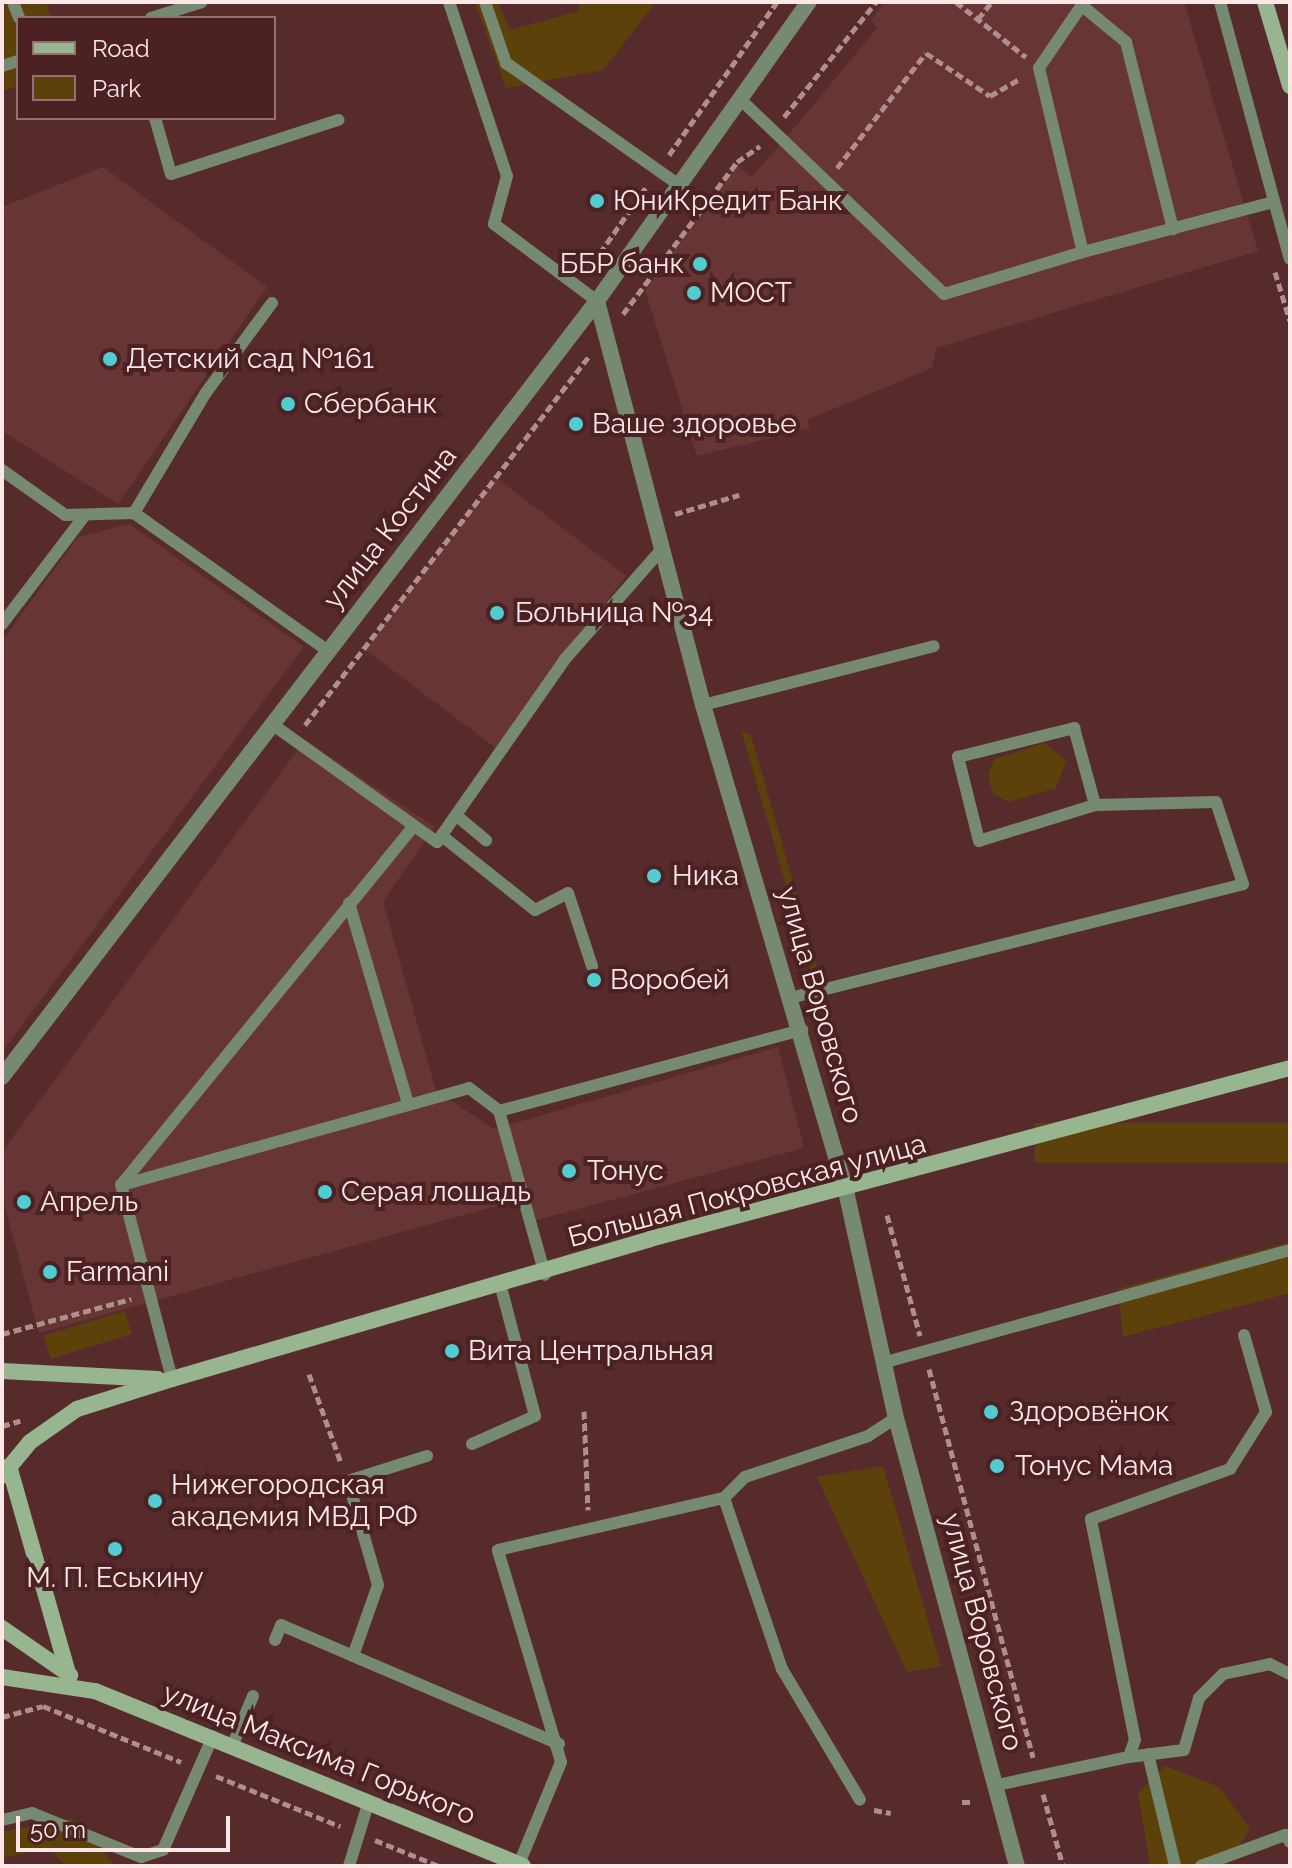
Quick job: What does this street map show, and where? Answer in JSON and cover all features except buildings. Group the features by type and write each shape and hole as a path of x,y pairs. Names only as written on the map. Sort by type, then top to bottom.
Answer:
{"main road":[{"path":"1265,2 1290,86"},
{"name":"Большая Покровская улица","path":"6,1471 77,1409 172,1379 545,1275 650,1239 846,1191 1290,1068"},
{"path":"2,1371 172,1379"},
{"path":"6,1471 68,1673"},
{"path":"2,1628 95,1691"},
{"path":"2,1677 95,1691"},
{"name":"улица Максима Горького","path":"95,1691 233,1744 521,1865"}],"street":[{"name":"улица Костина","path":"2,1077 597,301 809,2"},
{"name":"улица Воровского","path":"597,301 703,705 794,997 846,1191 848,1227 886,1362 896,1418 1017,1866"}],"lane":[{"path":"157,16 202,2"},
{"path":"449,2 507,176 494,224 597,301"},
{"path":"485,2 506,63 679,185"},
{"path":"1220,2 1289,256"},
{"path":"1083,252 1039,68 1085,5 1126,42 1173,229"},
{"path":"740,99 944,294 1083,252 1273,202"},
{"path":"156,120 171,174 338,120"},
{"path":"134,513 205,394 272,303"},
{"path":"2,470 65,515 134,513 328,651"},
{"path":"2,624 85,515"},
{"path":"272,724 437,842 565,659 662,549"},
{"path":"703,705 934,646"},
{"path":"794,997 1243,884 1216,802 1095,805 979,841 958,757 1074,728 1095,805"},
{"path":"457,816 486,840"},
{"path":"121,1185 414,826"},
{"path":"442,836 535,910 568,893 592,966"},
{"path":"349,903 408,1103"},
{"path":"499,1111 802,1030"},
{"path":"121,1185 469,1088 499,1111 545,1275"},
{"path":"121,1185 147,1294 172,1379"},
{"path":"886,1362 1290,1250"},
{"path":"472,1444 535,1416 501,1287"},
{"path":"1129,1757 1135,1740 1091,1519 1230,1469 1266,1412 1244,1335"},
{"path":"521,1865 561,1762 559,1744 498,1550 724,1498 745,1477 868,1436 896,1418"},
{"path":"353,1656 378,1585 348,1481 427,1456"},
{"path":"724,1498 782,1669 860,1800"},
{"path":"275,1640 281,1625 559,1744"},
{"path":"997,1785 1129,1757 1184,1750 1199,1698 1223,1674 1270,1664 1290,1674"},
{"path":"233,1744 253,1696"},
{"path":"2,1820 32,1813 141,1857 163,1850 213,1736"},
{"path":"1148,1754 1175,1866"},
{"path":"349,1866 369,1801"},
{"path":"1201,1866 1285,1835 1290,1842"}],"path":[{"path":"577,286 777,2"},
{"path":"294,740 737,162 774,130 876,2"},
{"path":"827,181 926,53 990,96 1039,68 956,2"},
{"path":"978,19 992,2"},
{"path":"655,520 739,495"},
{"path":"887,1215 1063,1866"},
{"path":"2,1334 147,1294"},
{"path":"309,1374 348,1481"},
{"path":"584,1411 589,1529"},
{"path":"2,1717 43,1706 439,1866"},
{"path":"962,1802 973,1802"}],"shaded area":[{"path":"885,2 1184,2 1258,251 936,348 932,368 807,420 810,428 697,456 645,290 737,166 752,177 801,120 877,28 871,20"},
{"name":"Детский сад №161","path":"103,167 267,287 118,504 2,431 2,207"},
{"name":"Больница №34","path":"495,477 626,576 496,748 365,650"},
{"path":"129,524 304,647 2,1052 2,641 78,537"},
{"path":"305,740 435,827 383,901 436,1091 494,1129 778,1047 804,1148 526,1223 517,1200 39,1333 2,1196 2,1152"}],"green space":[{"path":"2,2 46,2 50,16 16,16 16,87 2,91"},
{"path":"475,2 498,2 510,30 579,11 579,2 656,2 603,70 506,88"},
{"path":"741,730 751,735 862,1123 854,1119"},
{"path":"1045,743 1066,761 1056,788 1008,802 993,793 988,776 994,759"},
{"path":"1035,1123 1290,1123 1290,1163 1035,1163"},
{"path":"1290,1242 1290,1293 1123,1337 1118,1289"},
{"path":"125,1311 132,1334 51,1359 44,1336"},
{"path":"883,1466 941,1666 907,1672 817,1477"},
{"path":"1165,1766 1219,1787 1250,1829 1226,1866 1150,1866 1138,1793"},
{"path":"71,1818 116,1866 66,1866 49,1848 2,1858 2,1832"}],"place":[{"name":"ЮниКредит Банк","path":"597,201"},
{"name":"ББР банк","path":"700,264"},
{"name":"МОСТ","path":"694,293"},
{"name":"Детский сад №161","path":"110,359"},
{"name":"Сбербанк","path":"288,404"},
{"name":"Ваше здоровье","path":"576,424"},
{"name":"Больница №34","path":"497,613"},
{"name":"Ника","path":"654,876"},
{"name":"Воробей","path":"594,980"},
{"name":"Тонус","path":"569,1171"},
{"name":"Серая лошадь","path":"325,1192"},
{"name":"Апрель","path":"24,1202"},
{"name":"Farmani","path":"50,1272"},
{"name":"Вита Центральная","path":"452,1351"},
{"name":"Здоровёнок","path":"991,1412"},
{"name":"Тонус Мама","path":"997,1466"},
{"name":"Нижегородская академия МВД РФ","path":"155,1501"},
{"name":"М. П. Еськину","path":"115,1549"}]}
